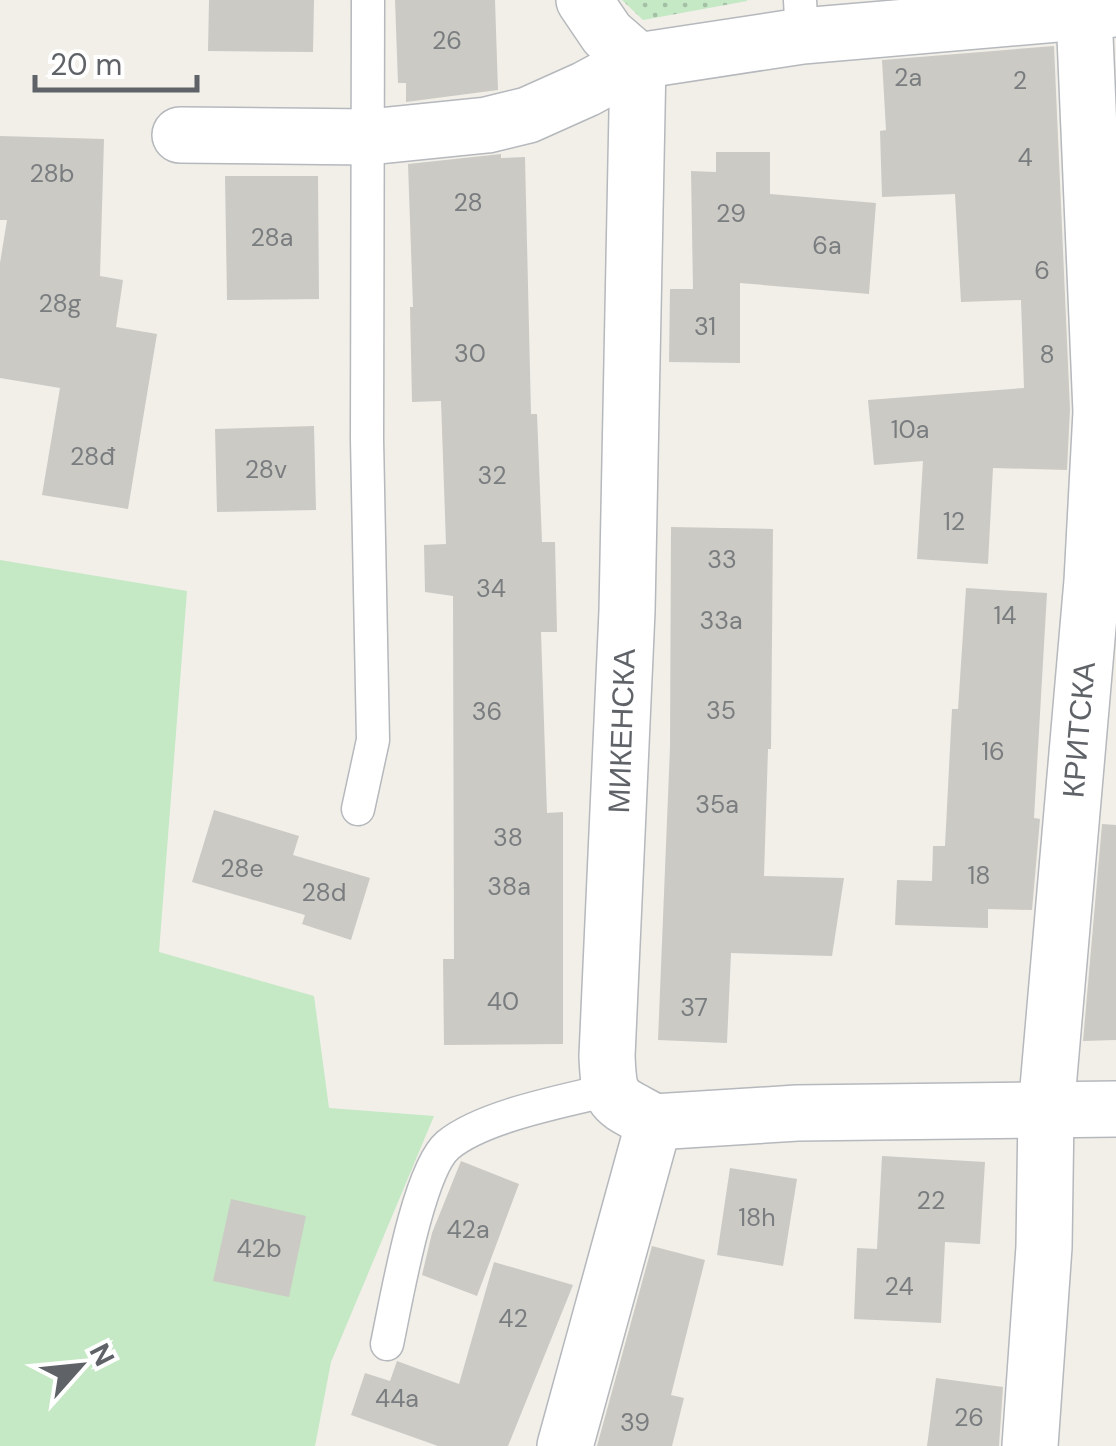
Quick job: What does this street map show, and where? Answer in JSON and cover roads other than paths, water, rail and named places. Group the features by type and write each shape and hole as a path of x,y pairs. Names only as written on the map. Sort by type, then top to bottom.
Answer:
{"street":[{"path":"584,0 607,34 638,61"},
{"path":"180,135 369,137 487,125 528,114 586,90 638,61 801,18 1100,11"},
{"name":"КРИТСКА","path":"1030,1446 1043,1264 1046,1111 1092,582 1101,412 1100,11"},
{"name":"МИКЕНСКА","path":"608,1090 627,611 638,61"},
{"path":"608,1090 620,1104 654,1122 796,1113 1116,1110"},
{"path":"565,1446 654,1122"}],"lane":[{"path":"358,809 374,740 367,439 368,0"},
{"path":"387,1344 416,1212 445,1147 508,1117 608,1090"}]}
